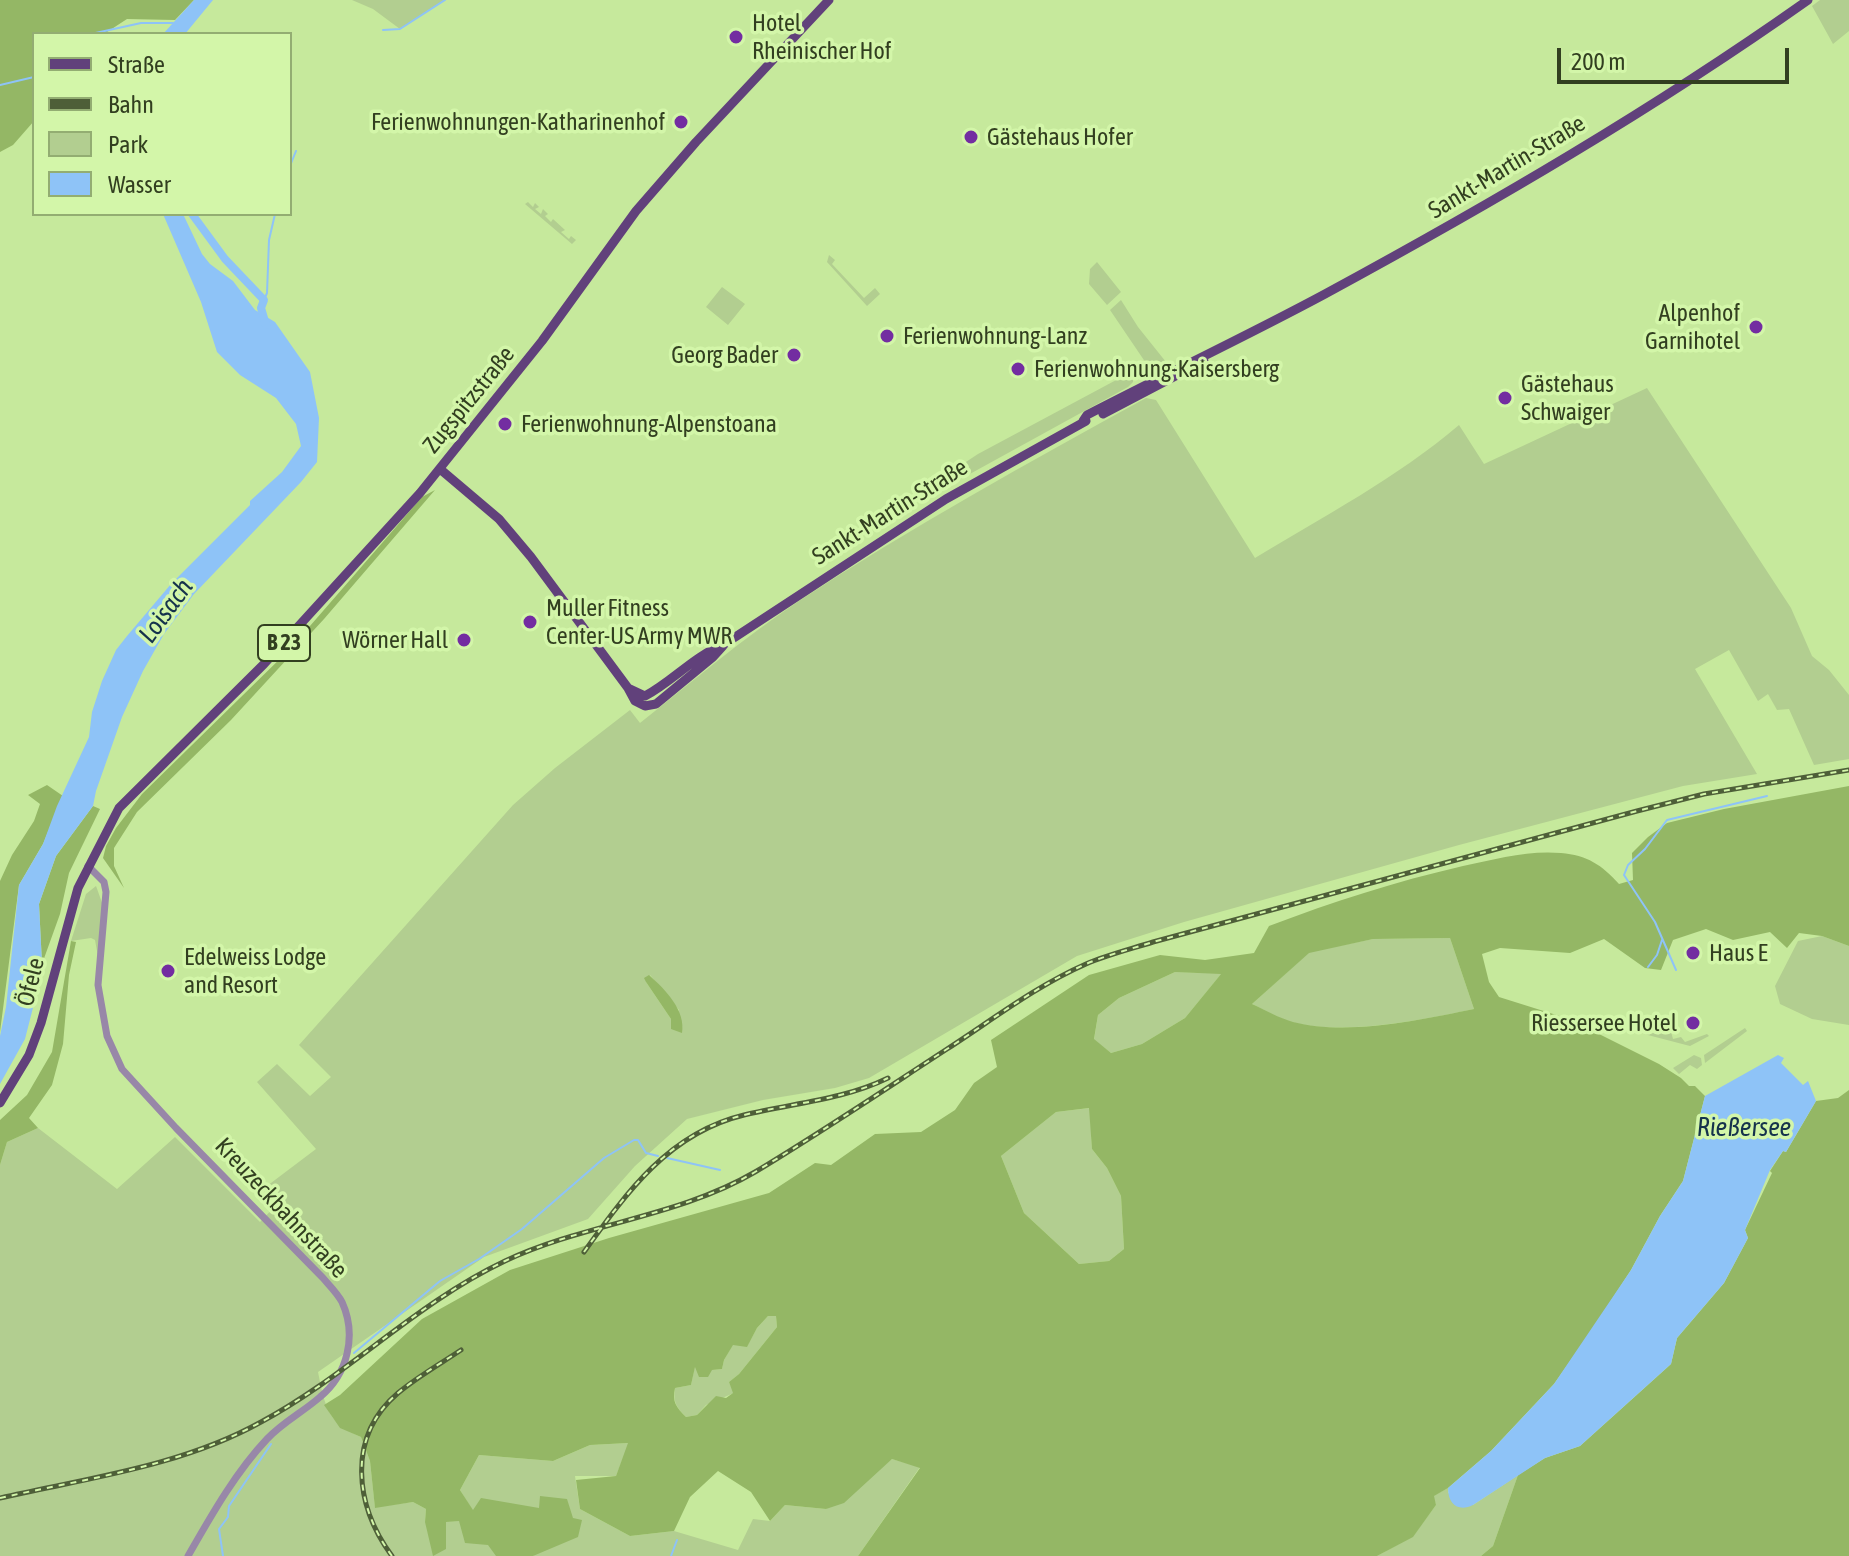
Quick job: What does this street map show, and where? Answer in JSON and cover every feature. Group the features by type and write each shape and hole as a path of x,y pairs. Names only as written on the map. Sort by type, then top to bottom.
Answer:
{"main road":[{"name":"Zugspitzstraße","path":"88,866 119,808 279,649 440,469 542,341 636,211 829,0"},
{"name":"Sankt-Martin-Straße","path":"458,484 499,519 531,557 635,701 645,706 656,704 723,645 946,499 1083,421 1087,415 1326,293 1498,199 1714,64 1808,0"},
{"path":"452,453 453,471 458,484"},
{"path":"440,469 458,484"},
{"name":"Öfele","path":"0,1103 29,1055 41,1023 78,888 88,866"}],"street":[{"name":"Kreuzeckbahnstraße","path":"88,866 104,882 106,892 98,985 107,1036 122,1069 323,1278 342,1302 349,1332 349,1350 335,1380 320,1397 266,1439 229,1490 188,1556"}],"green space":[{"path":"0,0 194,0 175,20 127,19 107,32 32,32 32,123 13,145 0,152"},
{"path":"352,0 445,0 400,29 373,9"},
{"path":"1820,0 1849,0 1849,31 1833,44 1812,6"},
{"path":"528,202 533,207 535,203 539,207 535,209 541,214 543,209 551,222 553,219 565,230 561,232 569,239 571,236 576,240 572,244 525,204"},
{"path":"829,255 835,260 832,264 864,298 875,288 880,294 867,306 827,262"},
{"path":"1097,262 1121,292 1107,305 1089,284 1090,269"},
{"path":"722,287 745,304 728,325 706,307"},
{"path":"1121,300 1166,362 1152,372 1110,310"},
{"path":"1133,371 1133,382 1128,387 948,486 941,488 931,485 978,454"},
{"path":"1647,388 1791,608 1812,656 1829,670 1849,695 1849,759 1814,765 1789,709 1777,710 1768,694 1758,701 1729,650 1695,669 1757,774 1683,786 1459,845 1184,922 1077,956 869,1078 687,1119 635,1166 588,1219 484,1257 318,1372 329,1412 341,1426 361,1437 370,1461 375,1507 413,1502 426,1509 425,1522 459,1521 491,1544 497,1556 0,1556 0,1165 7,1142 38,1128 117,1189 175,1137 260,1222 277,1204 263,1189 316,1149 257,1082 277,1064 310,1096 331,1077 299,1045 513,805 630,710 640,723 718,660 799,601 970,496 1146,398 1156,400 1255,558 1385,479 1459,425 1484,464","holes":["650,975 679,1010 671,1019 646,982"]},
{"path":"435,490 324,619 231,720 137,812 114,848 114,866 124,888 103,858 116,828 142,794 290,649 422,497"},
{"path":"47,785 63,796 43,844 19,885 0,1032 0,881 34,821 40,804 28,795"},
{"path":"1849,786 1849,946 1822,936 1799,933 1787,948 1770,932 1733,940 1706,929 1673,940 1661,970 1645,968 1604,939 1570,953 1500,948 1482,954 1489,982 1499,997 1569,1019 1659,1064 1689,1086 1695,1086 1705,1096 1683,1181 1631,1270 1554,1384 1491,1451 1434,1496 1436,1505 1413,1537 1377,1556 858,1556 920,1468 892,1459 844,1503 826,1509 785,1505 770,1521 751,1492 718,1471 690,1497 674,1531 630,1536 580,1509 576,1480 616,1476 628,1443 590,1445 553,1461 479,1455 460,1490 473,1510 481,1498 539,1508 540,1496 567,1499 573,1518 582,1520 578,1537 533,1556 496,1556 488,1545 465,1543 459,1521 446,1522 446,1549 433,1556 425,1522 426,1509 413,1502 375,1508 370,1461 361,1437 340,1428 324,1405 340,1395 422,1319 510,1270 609,1238 769,1193 815,1163 831,1165 875,1134 921,1132 955,1110 974,1083 997,1067 991,1040 1089,975 1160,955 1205,960 1254,953 1269,926 1389,885 1512,856 1549,852 1579,856 1600,866 1619,884 1633,880 1632,853 1667,823","holes":["1450,938 1474,1009 1384,1025 1336,1027 1293,1022 1252,1004 1309,953 1373,939","1175,972 1221,974 1185,1018 1142,1044 1111,1053 1094,1039 1098,1015 1119,998","1089,1108 1092,1149 1107,1168 1121,1196 1124,1249 1109,1261 1079,1264 1024,1213 1001,1156 1056,1112","768,1316 776,1316 777,1327 729,1382 733,1393 726,1398 716,1396 697,1415 686,1417 676,1404 675,1388 691,1385 695,1367 699,1377 708,1377 712,1370 722,1369 733,1345 747,1347"]},
{"path":"93,806 100,809 69,873 60,914 42,964 39,904 56,856"},
{"path":"96,886 105,911 99,962 95,940 71,941 86,894"},
{"path":"1822,936 1849,946 1849,1025 1812,1019 1780,1004 1775,986 1798,941"},
{"path":"1450,938 1474,1009 1407,1022 1334,1027 1291,1022 1252,1004 1309,952 1373,939"},
{"path":"71,941 76,942 69,975 63,1044 52,1085 29,1118 38,1128 7,1142 0,1165 0,1120 27,1095 52,1052"},
{"path":"1175,972 1222,973 1185,1018 1142,1044 1111,1053 1094,1040 1098,1015 1119,998"},
{"path":"649,975 678,1009 682,1033 671,1029 671,1019 644,978"},
{"path":"1670,1028 1673,1039 1681,1037 1685,1042 1707,1034 1709,1036 1690,1046 1644,1034 1646,1029 1650,1034"},
{"path":"1745,1028 1747,1031 1705,1063 1704,1055"},
{"path":"1694,1055 1701,1058 1702,1065 1697,1069 1690,1065 1679,1074 1673,1068"},
{"path":"1849,1090 1849,1556 1481,1556 1493,1546 1518,1475 1545,1458 1580,1446 1671,1364 1677,1338 1724,1283 1748,1238 1745,1230 1772,1173 1770,1171 1783,1151 1786,1152 1816,1101 1838,1098"},
{"path":"1090,1108 1092,1149 1107,1168 1121,1196 1124,1249 1109,1261 1079,1264 1024,1213 1001,1156 1056,1112"},
{"path":"768,1316 776,1316 777,1327 729,1382 734,1393 706,1405 697,1415 686,1417 676,1404 675,1388 691,1385 695,1366 722,1369 733,1344 747,1346"},
{"path":"629,1443 616,1476 575,1476 580,1509 630,1536 674,1531 738,1550 753,1519 770,1521 785,1505 826,1509 892,1459 920,1467 858,1556 533,1556 573,1518 539,1508 473,1511 460,1490 479,1455 553,1461 590,1445"},
{"path":"1518,1475 1493,1546 1481,1556 1377,1556 1413,1536 1436,1505 1433,1496 1448,1488 1448,1493 1473,1505"}],"water":[{"path":"194,0 213,0 187,32 165,32"},
{"name":"Loisach","path":"164,216 184,216 210,264 233,281 255,310 275,322 310,372 319,418 317,462 194,594 164,634 143,671 122,717 93,806 56,856 39,904 42,964 37,992 25,1039 0,1084 0,1036 19,885 43,844 89,737 92,712 116,650 171,584 282,472 301,446 296,424 276,398 240,375 217,352 201,302"},
{"name":"Rießersee","path":"1778,1055 1784,1058 1781,1063 1803,1085 1808,1081 1816,1101 1786,1152 1783,1151 1770,1170 1745,1230 1748,1238 1724,1283 1677,1338 1671,1364 1580,1446 1545,1458 1473,1505 1463,1508 1455,1506 1448,1488 1491,1451 1554,1384 1631,1270 1683,1181 1705,1096"}],"waterway":[{"path":"383,30 400,29 445,0"},
{"path":"100,32 141,23 173,23"},
{"path":"0,85 32,77"},
{"path":"292,161 296,151"},
{"path":"193,216 225,259 264,300 261,308 266,325"},
{"path":"264,300 267,293 269,240 275,216"},
{"path":"1676,970 1655,922 1624,875 1628,865 1667,820 1767,796"},
{"path":"1648,967 1657,955 1662,940"},
{"path":"354,1353 440,1281 522,1229 604,1158 634,1140 638,1140 646,1153 658,1156"},
{"path":"667,1158 720,1170"},
{"path":"223,1556 219,1529 228,1517 229,1506 271,1444"},
{"path":"671,1556 677,1540"}],"railway":[{"path":"0,1498 134,1469 231,1437 293,1404 411,1318 472,1278 536,1248 695,1200 755,1172 1032,993 1094,961 1153,942 1704,794 1849,770"},
{"path":"584,1252 634,1187 672,1150 693,1136 744,1115 836,1096 888,1078"},
{"path":"392,1556 370,1516 364,1494 363,1451 370,1430 381,1411 398,1393 461,1350"}],"place":[{"name":"Hotel Rheinischer Hof","path":"736,37"},
{"name":"Ferienwohnungen-Katharinenhof","path":"681,122"},
{"name":"Gästehaus Hofer","path":"971,137"},
{"name":"Alpenhof Garnihotel","path":"1756,327"},
{"name":"Ferienwohnung-Lanz","path":"887,336"},
{"name":"Georg Bader","path":"794,355"},
{"name":"Ferienwohnung-Kaisersberg","path":"1018,369"},
{"name":"Gästehaus Schwaiger","path":"1505,398"},
{"name":"Ferienwohnung-Alpenstoana","path":"505,424"},
{"name":"Muller Fitness Center-US Army MWR","path":"530,622"},
{"name":"Wörner Hall","path":"464,640"},
{"name":"Haus E","path":"1693,953"},
{"name":"Edelweiss Lodge and Resort","path":"168,971"},
{"name":"Riessersee Hotel","path":"1693,1023"}]}
